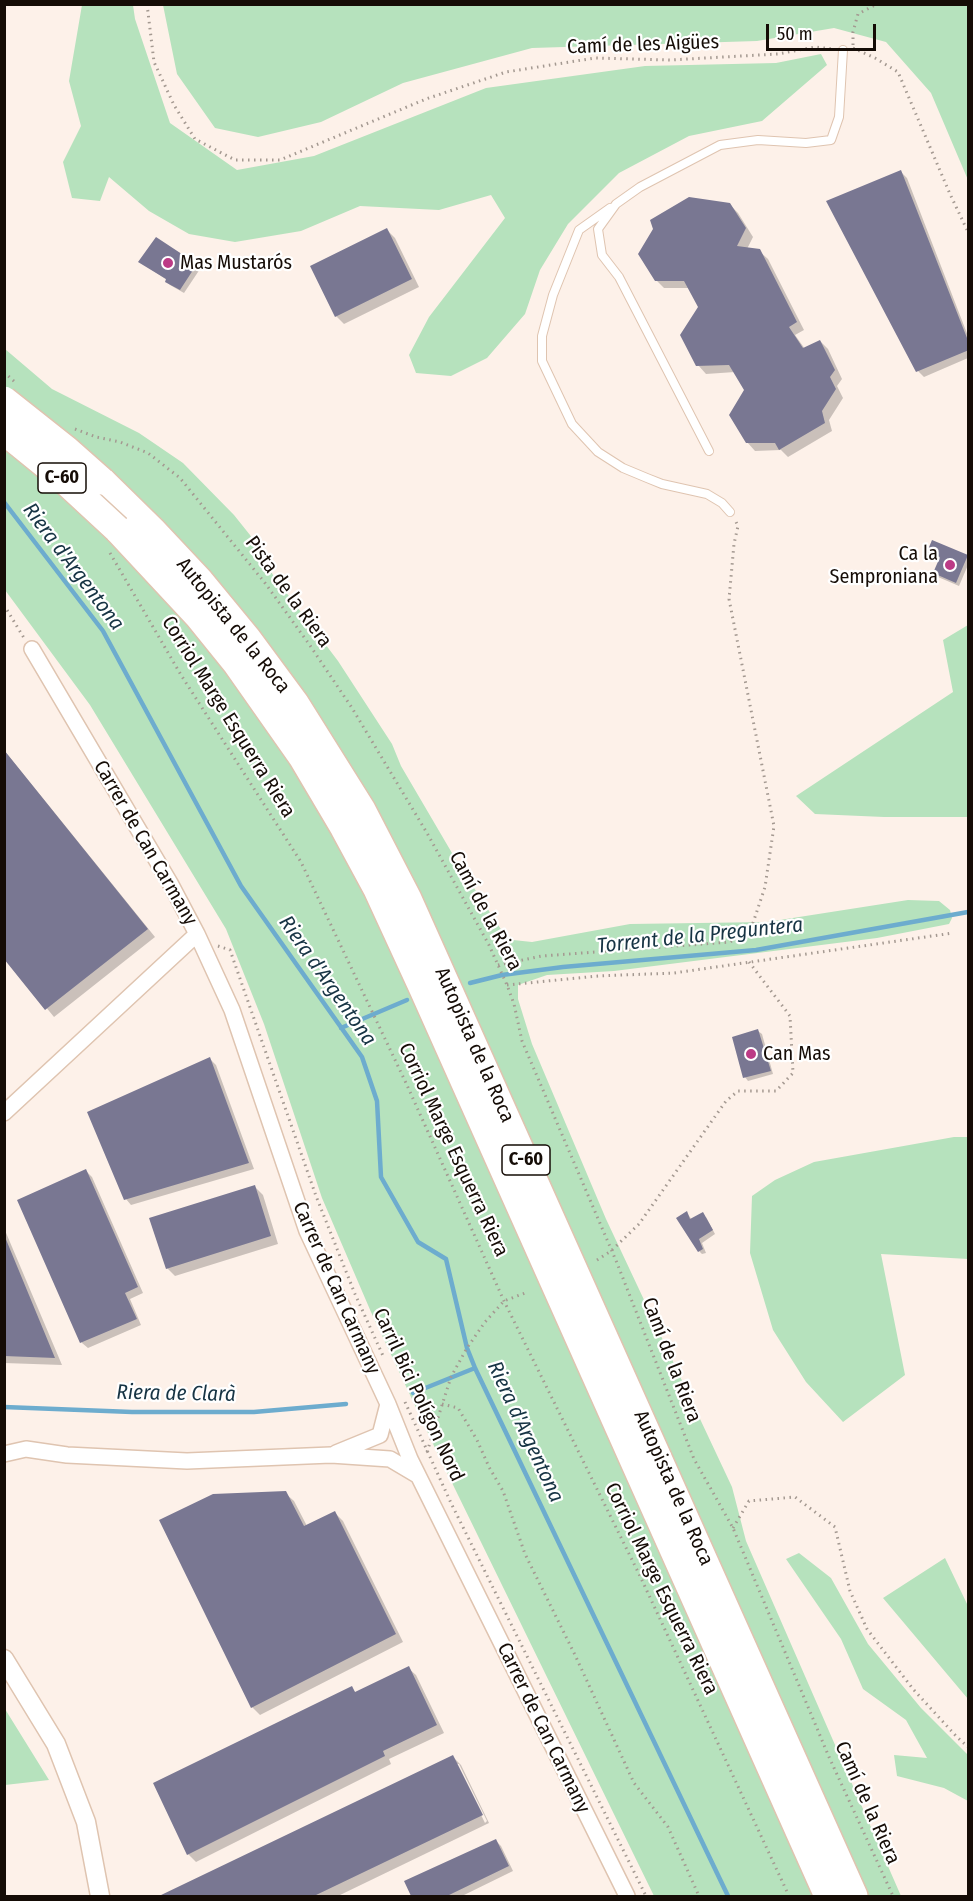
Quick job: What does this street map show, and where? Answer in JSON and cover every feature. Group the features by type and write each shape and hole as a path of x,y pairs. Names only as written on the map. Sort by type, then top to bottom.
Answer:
{"highway":[{"name":"Autopista de la Roca","path":"4,400 68,450 154,532 200,581 247,638 295,703 362,810 408,899 854,1896"},
{"name":"C-60","path":"4,430 63,479 112,537"},
{"name":"Autopista de la Roca","path":"112,537 198,616 236,663 302,757 377,889 828,1896"}],"street":[{"name":"Carrer de Can Carmany","path":"32,649 170,883 197,934 232,1010 307,1231 388,1404 410,1459 627,1896"},
{"path":"4,1113 197,934"},
{"path":"331,1455 380,1435 388,1404"},
{"path":"4,1454 26,1449 67,1455 187,1461 331,1455 390,1459 419,1477"},
{"path":"4,1659 56,1744 86,1822 100,1896"}],"lane":[{"path":"730,512 722,503 707,494 662,484 623,468 598,452 572,424 542,362 542,336 553,295 579,230 640,187 720,145 758,140 806,143 831,140 839,117 843,50"},
{"path":"616,204 598,229 602,255 619,277 709,451"}],"path":[{"name":"Camí de les Aigües","path":"147,4 154,62 174,105 195,139 235,160 280,160 426,99 506,72 595,58 670,60 778,54 815,47 843,50 854,48"},
{"path":"877,4 858,14 853,32 854,48 898,72 950,194 969,232"},
{"name":"Pista de la Riera","path":"75,438 72,428 96,437 120,442 148,453 180,478 265,583 309,644 352,708 427,833"},
{"path":"498,965 542,956 730,942 751,929 765,887 774,826 729,599 738,526 730,512"},
{"name":"Corriol Marge Esquerra Riera","path":"112,537 111,556 182,675 301,862 406,1083 504,1301 640,1576 789,1896"},
{"path":"4,605 32,649"},
{"name":"Camí de la Riera","path":"427,833 489,945 507,985 514,1004 522,1041 611,1251 694,1459 733,1528 830,1757 893,1896"},
{"path":"507,985 598,976 674,973 953,933"},
{"name":"Carril Bici Polígon Nord","path":"216,946 230,950 316,1196 355,1294 388,1366"},
{"path":"597,1260 611,1251 639,1224 726,1101 738,1091 776,1091 793,1073 790,1016 749,962"},
{"path":"419,1477 451,1377 467,1348 485,1322 504,1301 525,1293"},
{"name":"Carril Bici Polígon Nord","path":"402,1396 451,1503 646,1896"},
{"path":"442,1404 458,1408 477,1440 503,1491 525,1554 634,1783 668,1827 699,1896"},
{"path":"733,1528 749,1501 795,1497 835,1527 850,1592 867,1629 913,1689 969,1747"}],"green space":[{"path":"82,5 133,5 135,19 170,123 237,170 314,156 486,88 645,66 776,63 821,54 827,65 762,121 689,136 619,173 568,224 540,270 525,314 487,358 451,376 416,373 409,355 429,317 505,218 491,195 439,210 360,206 301,231 235,242 189,234 149,211 109,177 100,201 72,198 63,162 81,126 69,81"},
{"path":"163,5 968,5 968,180 931,93 886,42 834,28 757,41 532,48 403,83 321,122 258,137 215,128 177,74"},
{"path":"5,349 52,389 139,433 183,463 234,515 250,535 273,575 338,661 392,744 401,766 459,865 506,937 532,942 630,924 767,922 908,900 939,901 950,910 952,918 949,924 877,938 614,971 547,975 518,985 518,999 532,1044 606,1219 732,1487 746,1541 901,1896 654,1896 371,1312 322,1198 264,1024 226,929 90,705 5,590"},
{"path":"968,625 968,817 815,814 796,796 953,692 943,640"},
{"path":"954,1137 968,1137 968,1259 881,1254 905,1375 843,1422 806,1382 773,1330 750,1253 752,1196 775,1180 814,1162"},
{"path":"799,1553 831,1578 868,1644 921,1708 968,1755 968,1801 944,1788 897,1776 894,1755 927,1758 906,1720 863,1689 841,1639 786,1559"},
{"path":"945,1558 968,1606 968,1699 883,1598"},
{"path":"5,1709 49,1780 5,1785"}],"building":[{"path":"901,170 969,343 969,350 916,372 826,201"},
{"path":"689,197 730,203 746,228 737,246 760,249 797,322 789,327 803,348 820,340 835,370 830,377 836,389 822,411 825,423 779,450 775,443 746,443 729,415 744,390 729,365 696,366 680,335 698,307 684,281 655,281 638,254 653,229 650,220"},
{"path":"387,228 412,279 335,317 310,266"},
{"name":"Mas Mustarós","path":"156,237 197,264 180,290 138,262"},
{"name":"Ca la Semproniana","path":"932,540 968,555 956,583 933,573 940,557 927,552"},
{"path":"4,750 148,929 45,1010 4,959"},
{"name":"Can Mas","path":"758,1029 771,1071 743,1078 732,1037"},
{"path":"210,1057 249,1163 124,1200 87,1112"},
{"path":"86,1169 138,1287 125,1293 137,1319 80,1343 17,1200"},
{"path":"255,1185 271,1236 166,1269 149,1218"},
{"path":"687,1211 690,1219 703,1212 713,1230 699,1239 703,1249 698,1252 676,1218"},
{"path":"5,1237 55,1358 4,1356"},
{"path":"286,1491 304,1526 335,1511 396,1634 251,1708 159,1520 213,1494"},
{"path":"409,1666 437,1725 383,1751 385,1756 187,1855 153,1783 352,1686 355,1692"},
{"path":"453,1755 483,1815 314,1896 159,1896"},
{"path":"496,1839 509,1866 447,1896 411,1896 404,1881"}],"waterway":[{"name":"Riera d'Argentona","path":"4,502 103,631 241,886 362,1057 377,1101 381,1177 418,1242 446,1259 467,1348 475,1368 728,1896"},
{"name":"Torrent de la Preguntera","path":"470,983 502,975 563,967 756,950 968,912"},
{"path":"341,1028 407,1000"},
{"name":"Riera de Clarà","path":"413,1393 475,1368"},
{"name":"Riera de Clarà","path":"4,1407 132,1412 254,1412 346,1404"}],"place":[{"name":"Mas Mustarós","path":"168,263"},
{"name":"Ca la Semproniana","path":"950,565"},
{"name":"Can Mas","path":"751,1054"}]}
